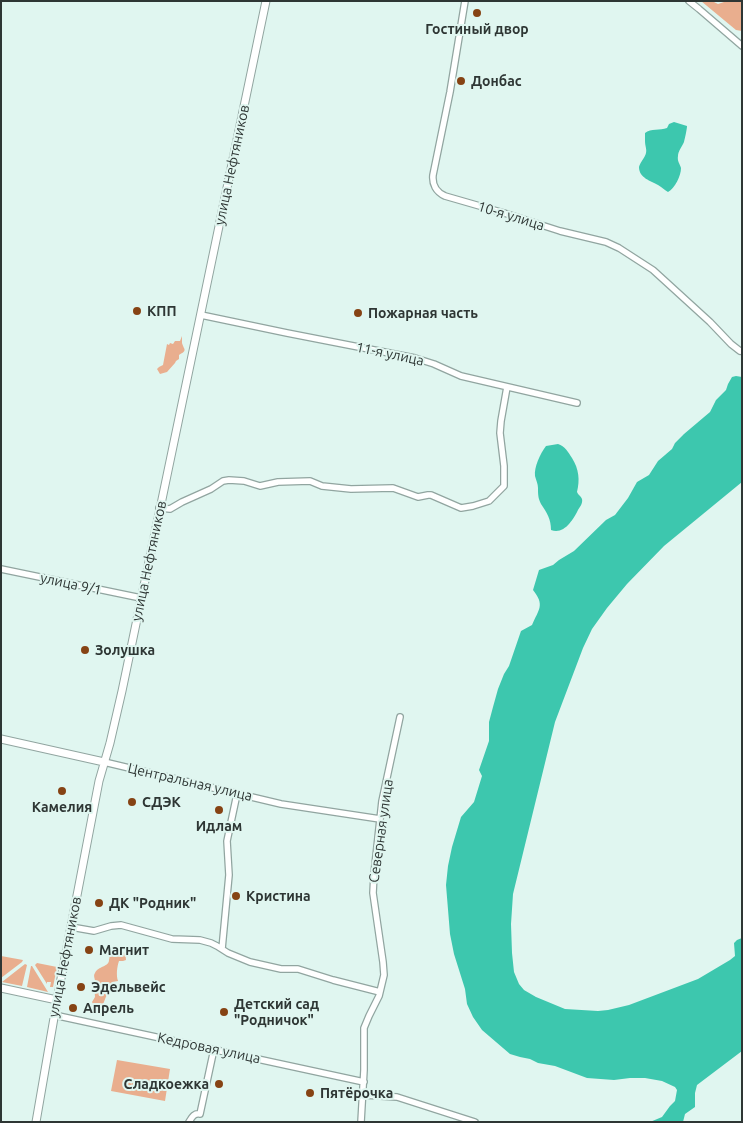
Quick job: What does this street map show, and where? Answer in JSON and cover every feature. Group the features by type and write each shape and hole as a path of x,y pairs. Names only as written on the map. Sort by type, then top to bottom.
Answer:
{"street":[{"name":"улица Нефтяников","path":"36,1122 54,1015 99,781 114,727 266,1"},
{"name":"10-я улица","path":"465,1 433,175 436,189 445,196 560,231 606,242 619,248 652,270 740,351"},
{"path":"688,1 741,44"},
{"name":"11-я улица","path":"201,315 416,358 461,376 577,403"},
{"path":"159,508 170,509 228,480 244,481 260,486 278,482 310,481 322,486 351,489 389,488 397,489 418,498 430,495 461,508 489,501 504,486 500,421 507,387"},
{"name":"улица 9/1","path":"1,569 141,598"},
{"name":"Северная улица","path":"362,1122 364,1028 380,992 384,969 373,885 382,801 400,717"},
{"name":"Центральная улица","path":"1,739 281,804 380,819"},
{"path":"222,949 229,875 227,841 237,794"},
{"path":"71,927 94,931 121,925 172,939 200,940 211,943 228,954 250,962 281,969 298,969 380,992"},
{"path":"1,988 57,1000"},
{"name":"Кедровая улица","path":"54,1015 364,1082"},
{"path":"189,1122 193,1115 200,1114 214,1049"},
{"path":"363,1095 397,1096 475,1122"},
{"path":"448,1122 450,1114"}],"shaded area":[{"path":"701,1 712,1 718,4 727,1 742,1 742,31 736,30"},
{"path":"674,122 687,127 684,142 678,154 681,168 680,175 675,185 668,192 643,176 639,167 646,153 645,133 667,128 669,124"},
{"path":"182,336 184,352 179,355 179,359 167,372 160,374 157,369 163,365 167,344 180,341"},
{"path":"732,377 742,377 742,482 664,546 627,584 592,629 555,722 513,894 512,953 514,972 519,984 524,990 536,997 565,1009 608,1010 629,1005 698,979 735,956 734,943 742,938 742,1051 697,1085 695,1107 685,1114 683,1122 650,1122 662,1117 675,1101 677,1090 675,1087 662,1081 645,1078 614,1080 587,1078 555,1066 510,1054 482,1030 467,1004 465,989 454,954 450,934 446,885 448,866 461,817 474,802 482,776 479,770 489,741 489,722 498,689 509,666 521,631 532,625 539,611 540,603 533,590 539,570 553,565 574,551 606,520 615,515 637,482 649,475 658,461 672,449 675,443 710,412 716,400 726,390"},
{"path":"558,444 563,446 576,466 579,479 577,492 582,498 582,503 568,526 556,531 551,530 548,516 539,500 535,469 546,446"},
{"path":"114,948 123,951 126,960 119,961 118,981 112,982 111,990 107,994 103,1005 101,1007 94,1006 92,1002 95,997 94,974 109,962 109,952"},
{"path":"1,956 23,960 1,978"},
{"path":"37,963 57,967 53,987 50,987 51,982 47,982 47,984 35,965"},
{"path":"25,964 27,965 22,986 2,982"},
{"path":"32,966 48,992 27,987"},
{"path":"117,1060 170,1069 165,1101 111,1091"}],"place":[{"name":"Гостиный двор","path":"477,13"},
{"name":"Донбас","path":"461,81"},
{"name":"КПП","path":"137,311"},
{"name":"Пожарная часть","path":"358,313"},
{"name":"Золушка","path":"85,650"},
{"name":"Камелия","path":"62,791"},
{"name":"СДЭК","path":"132,802"},
{"name":"Идлам","path":"219,810"},
{"name":"Кристина","path":"236,896"},
{"name":"ДК \"Родник\"","path":"99,903"},
{"name":"Магнит","path":"89,950"},
{"name":"Эдельвейс","path":"81,987"},
{"name":"Апрель","path":"73,1008"},
{"name":"Детский сад \"Родничок\"","path":"224,1012"},
{"name":"Сладкоежка","path":"219,1084"},
{"name":"Пятёрочка","path":"310,1093"}]}
